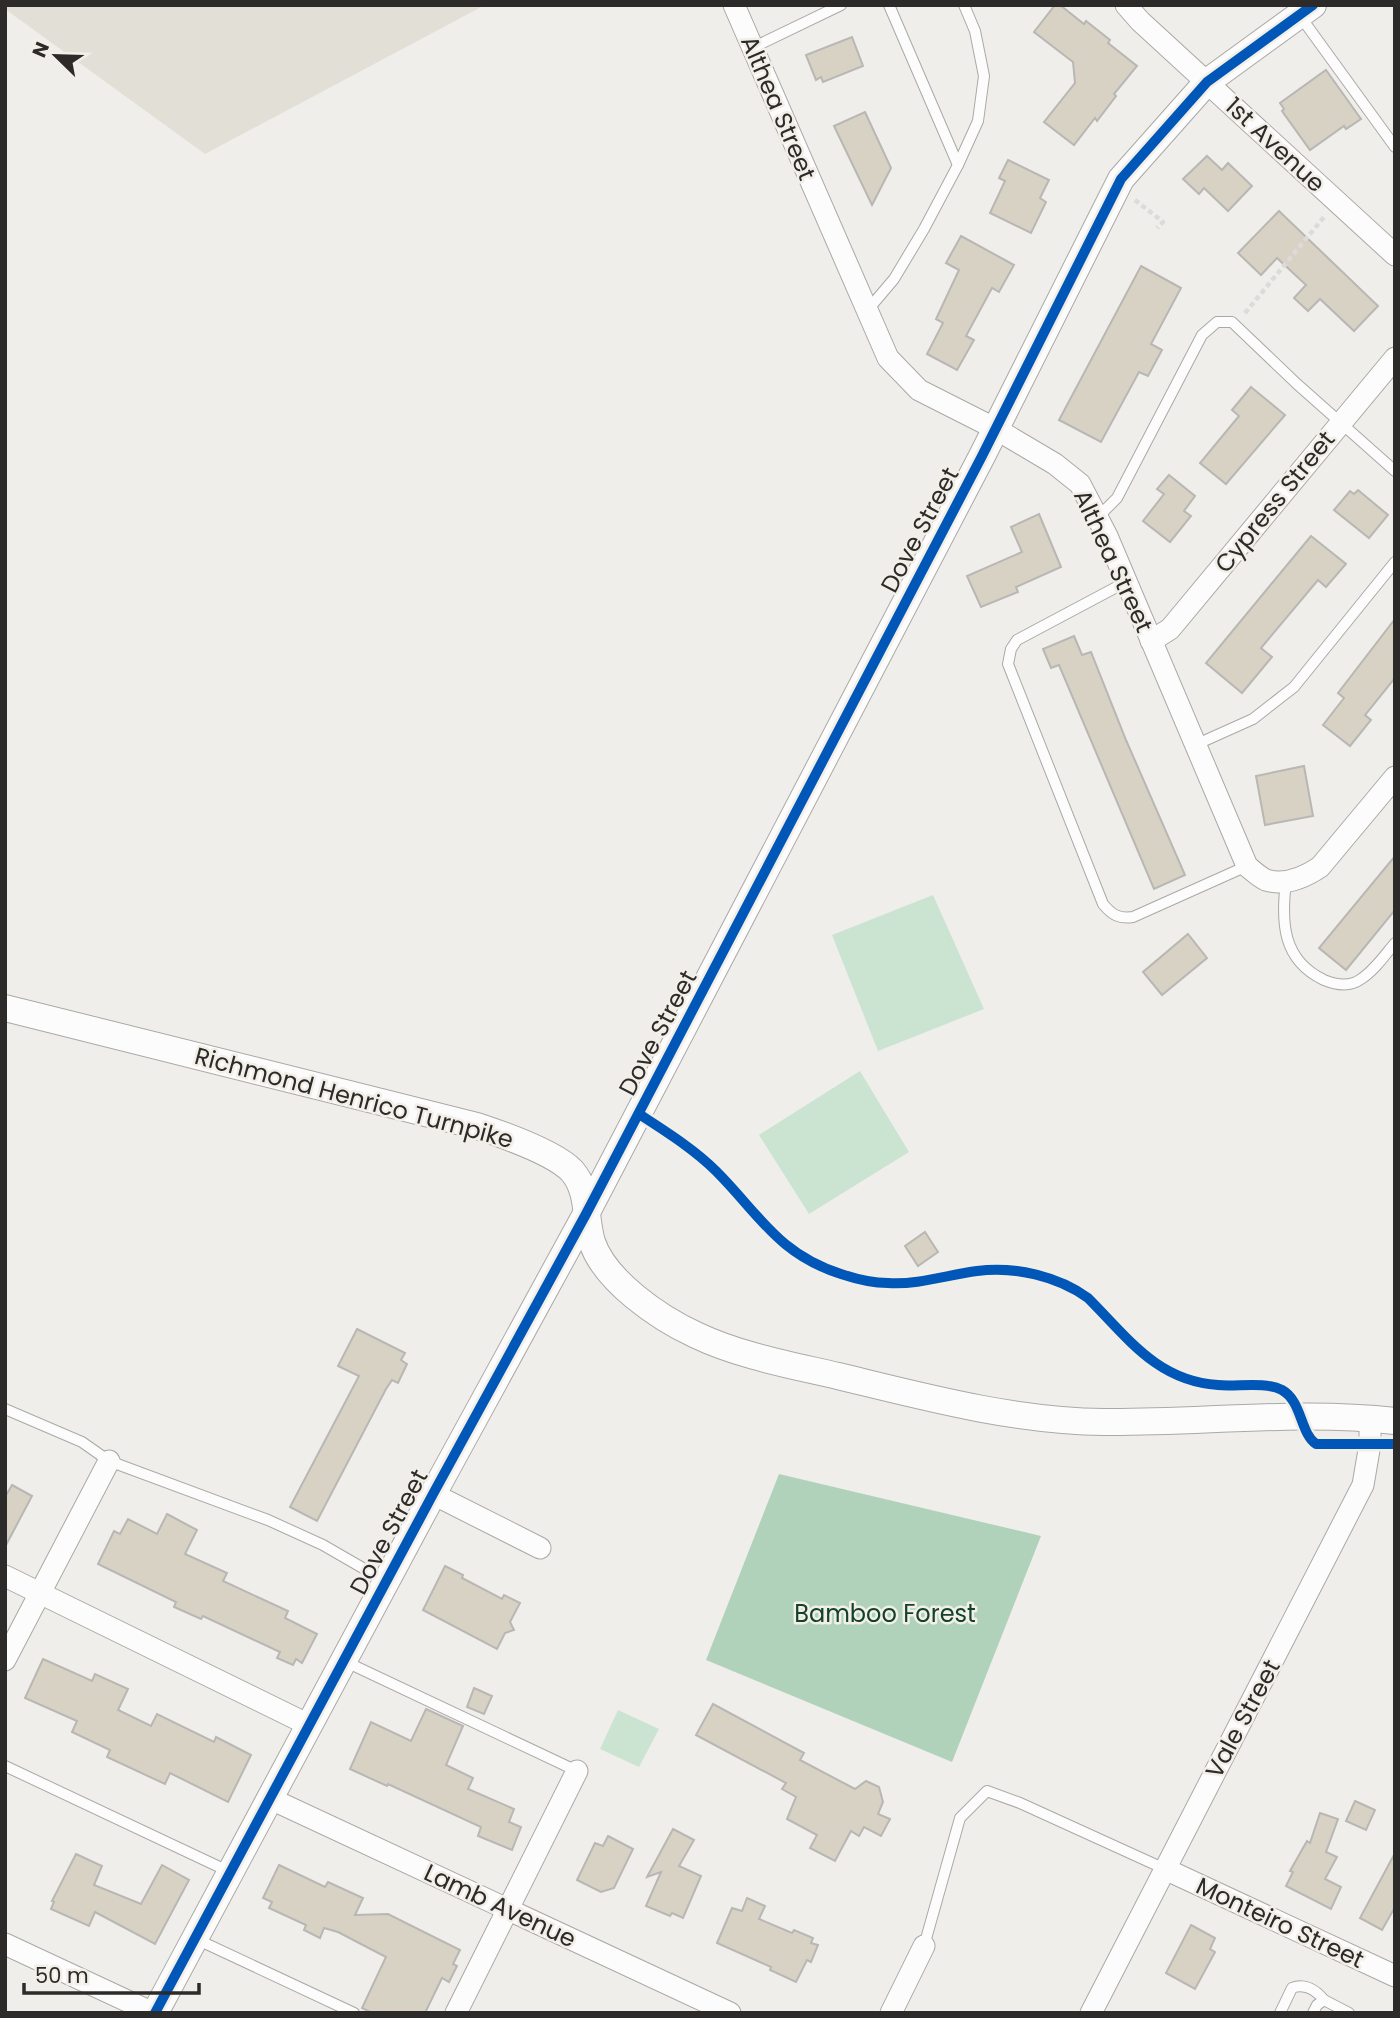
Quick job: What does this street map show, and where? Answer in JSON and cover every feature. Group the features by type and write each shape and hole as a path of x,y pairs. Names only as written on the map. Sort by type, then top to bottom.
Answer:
{"street":[{"name":"Althea Street","path":"734,5 888,358 919,390 996,429 1055,464 1080,484 1126,582 1247,866"},
{"name":"1st Avenue","path":"1126,5 1140,22 1395,254"},
{"name":"Dove Street","path":"154,2013 586,1214 996,429 1121,179 1207,82 1302,9"},
{"name":"Cypress Street","path":"1151,641 1170,629 1395,358"},
{"path":"1247,866 1266,880 1286,881 1306,876 1320,867 1395,777"},
{"name":"Richmond Henrico Turnpike","path":"5,1008 494,1132 537,1150 571,1170 582,1191 592,1241 599,1258 610,1273 644,1303 696,1335 757,1356 945,1401 1041,1418 1103,1422 1382,1420"},
{"name":"Vale Street","path":"1091,2013 1363,1485 1382,1420"},
{"path":"5,1660 108,1461"},
{"path":"433,1494 540,1548"},
{"path":"5,1576 311,1726"},
{"path":"456,2013 577,1770"},
{"name":"Lamb Avenue","path":"271,1799 730,2013"},
{"name":"Monteiro Street","path":"1165,1869 1395,1976"},
{"path":"5,1944 154,2013"},
{"path":"891,2013 925,1945"}],"lane":[{"path":"752,48 841,5"},
{"path":"889,5 958,165"},
{"path":"866,312 894,279 958,165 978,121 984,76 975,31 964,5"},
{"path":"1302,9 1395,147"},
{"path":"1097,518 1117,498 1202,335 1217,322 1235,324 1297,384 1395,471"},
{"path":"1195,745 1253,719 1294,687 1395,562"},
{"path":"1126,582 1017,640 1011,649 1008,664 1104,904 1111,913 1122,919 1133,917 1247,866"},
{"path":"1286,881 1282,913 1287,939 1312,974 1331,983 1348,985 1361,980 1395,943"},
{"path":"5,1409 82,1442 108,1461 268,1520 323,1545 387,1582"},
{"path":"344,1661 577,1770"},
{"path":"5,1766 230,1872"},
{"path":"925,1945 960,1818 987,1791 1020,1803 1165,1869"},
{"path":"193,1938 354,2013"},
{"path":"1280,2013 1292,1988 1299,1985 1317,1991 1324,2000 1349,2013"},
{"path":"1313,2013 1317,2004 1324,2000"}],"path":[{"path":"1117,187 1163,222 1157,228"},
{"path":"1235,324 1337,201"}],"shaded area":[{"path":"5,5 485,5 205,154 5,9"}],"green space":[{"path":"933,895 984,1009 878,1051 832,935"},
{"path":"860,1071 909,1152 809,1214 759,1135"},
{"name":"Bamboo Forest","path":"779,1474 1041,1536 952,1762 706,1660"},
{"path":"618,1710 659,1729 639,1767 600,1749"}],"building":[{"path":"1055,5 1060,5 1084,24 1086,21 1137,66 1114,94 1116,96 1097,121 1095,118 1074,145 1044,122 1075,83 1073,62 1034,32"},
{"path":"852,37 863,66 823,82 821,77 816,80 806,55"},
{"path":"1326,70 1361,119 1346,129 1344,126 1310,150 1282,111 1284,109 1280,103"},
{"path":"865,112 891,168 872,205 834,126"},
{"path":"1207,156 1222,170 1228,163 1252,186 1228,211 1204,188 1199,194 1183,179"},
{"path":"1008,160 1049,180 1040,198 1046,202 1031,233 990,213 1005,181 999,178"},
{"path":"1279,211 1378,306 1354,331 1320,299 1308,311 1294,298 1306,285 1277,258 1261,275 1238,253"},
{"path":"961,236 1014,265 999,292 992,288 966,336 974,340 957,370 927,354 943,323 936,319 959,270 946,263"},
{"path":"1141,266 1181,288 1151,344 1162,350 1148,376 1139,372 1101,442 1059,420"},
{"path":"1251,387 1285,415 1226,484 1200,463 1239,416 1232,410"},
{"path":"1169,475 1195,496 1184,511 1191,516 1170,542 1143,521 1164,494 1157,489"},
{"path":"1358,490 1388,515 1369,538 1334,510 1350,491 1354,494"},
{"path":"1039,514 1061,567 1016,587 1018,592 981,607 967,576 1022,552 1011,527"},
{"path":"1311,536 1346,564 1326,587 1318,580 1261,648 1272,657 1242,693 1206,663"},
{"path":"1395,619 1395,678 1365,715 1371,720 1350,746 1323,725 1344,698 1338,693"},
{"path":"1074,636 1082,655 1091,652 1185,875 1154,889 1059,665 1051,668 1043,649"},
{"path":"1304,766 1313,816 1265,825 1256,776"},
{"path":"1395,856 1395,910 1346,970 1319,948"},
{"path":"1188,934 1207,958 1162,995 1143,972"},
{"path":"925,1232 938,1252 918,1266 905,1246"},
{"path":"357,1329 405,1353 401,1360 407,1364 398,1383 392,1380 386,1389 317,1521 290,1507 359,1376 338,1366"},
{"path":"12,1485 32,1496 5,1547 5,1497"},
{"path":"167,1514 197,1530 185,1554 227,1573 223,1581 288,1611 285,1618 317,1634 302,1663 296,1659 293,1665 277,1658 280,1652 203,1616 201,1619 174,1607 176,1602 98,1564 114,1531 120,1534 128,1519 157,1534"},
{"path":"445,1566 502,1599 504,1595 520,1603 510,1622 514,1630 505,1633 497,1649 423,1610"},
{"path":"43,1659 92,1681 95,1674 128,1689 118,1710 151,1726 157,1714 214,1742 216,1737 251,1755 228,1802 170,1773 165,1784 107,1757 110,1750 72,1732 77,1721 25,1698"},
{"path":"474,1688 492,1696 484,1714 467,1707"},
{"path":"713,1704 804,1753 800,1760 855,1789 866,1781 879,1787 883,1802 878,1814 890,1819 881,1836 864,1827 859,1836 851,1831 835,1861 810,1848 817,1835 787,1819 796,1797 782,1789 786,1783 696,1735"},
{"path":"426,1709 463,1726 446,1765 473,1778 468,1789 514,1809 509,1822 521,1827 512,1850 478,1836 481,1827 350,1769 371,1722 411,1741"},
{"path":"1355,1801 1375,1810 1366,1830 1346,1821"},
{"path":"1320,1813 1338,1819 1326,1852 1337,1857 1325,1879 1341,1887 1331,1909 1286,1886 1293,1872 1290,1871 1307,1841 1310,1843"},
{"path":"673,1829 694,1840 679,1866 701,1876 683,1918 672,1913 670,1916 646,1906 661,1872 647,1877"},
{"path":"608,1836 633,1849 614,1888 601,1892 577,1880 595,1843 603,1846"},
{"path":"1395,1853 1395,1907 1382,1930 1360,1918"},
{"path":"76,1854 102,1866 94,1885 141,1904 162,1865 189,1880 155,1944 95,1912 89,1926 51,1909 54,1902 52,1901"},
{"path":"279,1865 325,1887 328,1882 363,1898 355,1915 388,1914 460,1950 453,1964 457,1966 449,1982 442,1978 425,2013 372,2013 362,2008 386,1957 338,1932 324,1928 320,1938 304,1930 306,1925 269,1908 272,1902 263,1898"},
{"path":"747,1898 765,1906 759,1919 792,1933 794,1930 813,1938 811,1943 818,1945 811,1962 807,1960 796,1982 770,1970 771,1967 717,1943 732,1908 742,1911"},
{"path":"1191,1925 1215,1938 1210,1949 1215,1952 1195,1989 1166,1973"}],"cycle path":[{"path":"155,2013 586,1214 982,456 1121,179 1207,82 1313,5"},
{"path":"639,1114 698,1155 785,1244 819,1266 852,1278 882,1283 910,1283 991,1270 1049,1278 1088,1298 1145,1355 1178,1375 1197,1382 1259,1385 1282,1390 1294,1402 1307,1432 1316,1444 1395,1444"}]}
